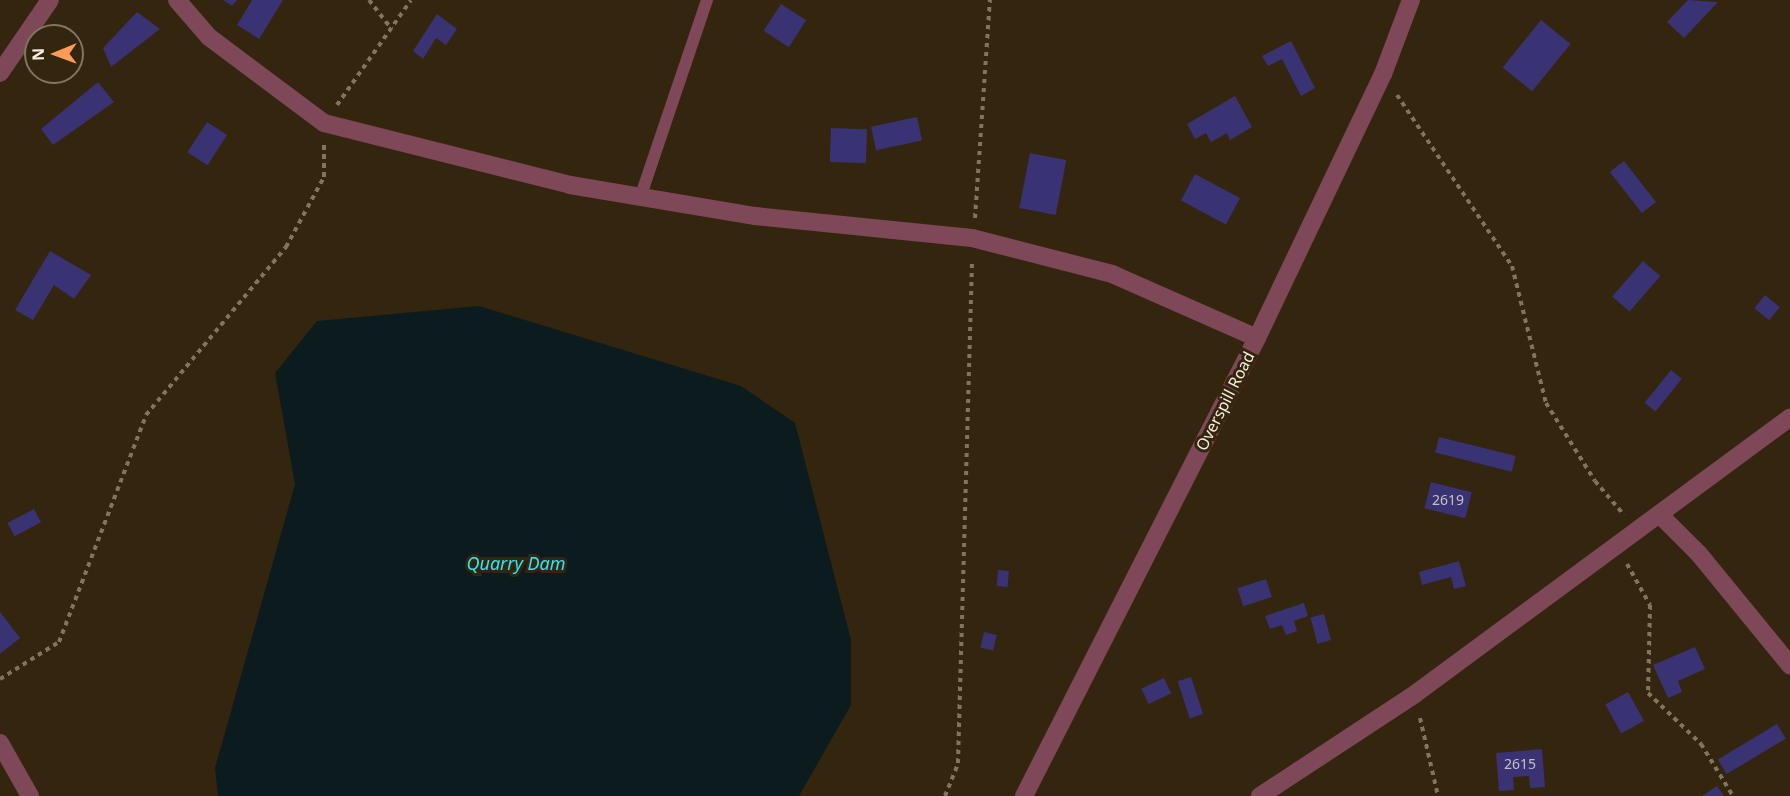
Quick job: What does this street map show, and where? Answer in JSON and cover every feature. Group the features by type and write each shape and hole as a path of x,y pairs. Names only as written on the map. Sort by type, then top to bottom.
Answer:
{"street":[{"path":"0,73 50,0"},
{"path":"177,0 209,37 324,123 528,177 755,216 972,238 1112,274 1257,338"},
{"name":"Overspill Road","path":"1024,796 1257,338 1383,74 1411,0"},
{"path":"1260,796 1415,694 1618,547 1790,418"},
{"path":"1660,516 1699,554 1790,665"},
{"path":"0,744 30,796"}],"lane":[{"path":"641,195 707,0"}],"path":[{"path":"369,0 392,29"},
{"path":"0,679 59,642 146,415 286,247 324,177 324,123 411,0"},
{"path":"945,796 959,751 972,238 990,0"},
{"path":"1383,74 1512,266 1546,403 1595,481 1638,532"},
{"path":"1618,547 1650,605 1648,693 1701,744 1733,796"},
{"path":"1415,694 1438,796"}],"water":[{"name":"Quarry Dam","path":"479,306 741,386 795,423 851,640 851,705 799,796 218,796 215,768 295,484 275,373 317,321"}],"building":[{"path":"223,0 237,0 232,6"},
{"path":"252,0 283,0 259,39 237,25"},
{"path":"1688,0 1718,2 1684,38 1667,22"},
{"path":"781,4 806,20 789,47 764,31"},
{"path":"137,12 160,29 111,67 103,48"},
{"path":"437,14 457,29 446,45 436,38 423,59 413,51"},
{"path":"1541,20 1571,44 1532,91 1503,67"},
{"path":"1291,41 1315,88 1301,96 1282,59 1268,66 1262,56"},
{"path":"98,82 114,102 53,145 41,129"},
{"path":"1235,96 1252,127 1230,140 1227,133 1211,142 1206,133 1195,139 1187,124"},
{"path":"917,117 922,140 876,150 871,127"},
{"path":"207,122 227,135 208,165 187,152"},
{"path":"831,128 867,129 866,163 830,162"},
{"path":"1030,153 1066,160 1056,215 1019,208"},
{"path":"1624,161 1656,202 1642,213 1610,172"},
{"path":"1195,174 1240,198 1226,224 1181,200"},
{"path":"50,251 91,275 74,299 54,285 33,320 15,310"},
{"path":"1643,261 1660,276 1630,312 1612,296"},
{"path":"1765,295 1780,307 1769,320 1754,308"},
{"path":"1671,370 1682,379 1655,411 1645,403"},
{"path":"1439,437 1516,456 1512,472 1435,453"},
{"path":"1431,482 1472,492 1465,518 1424,508"},
{"path":"34,509 41,522 15,536 8,523"},
{"path":"1459,561 1466,586 1454,589 1451,577 1422,585 1419,572"},
{"path":"998,570 1009,571 1008,587 997,586"},
{"path":"1266,579 1272,597 1243,606 1237,588"},
{"path":"1304,603 1308,616 1294,621 1297,631 1286,635 1282,625 1270,629 1265,616"},
{"path":"0,612 20,638 0,654"},
{"path":"1324,614 1331,640 1317,644 1310,618"},
{"path":"984,632 997,635 993,651 980,648"},
{"path":"1695,647 1705,669 1678,681 1682,692 1668,698 1653,665"},
{"path":"1191,677 1203,714 1190,718 1178,681"},
{"path":"1164,678 1171,693 1149,704 1141,689"},
{"path":"1628,692 1644,721 1621,733 1605,705"},
{"path":"1777,724 1786,739 1727,774 1718,760"},
{"path":"1542,749 1545,787 1530,788 1529,776 1513,777 1514,790 1499,791 1496,753"},
{"path":"1717,786 1724,796 1702,796"}]}
